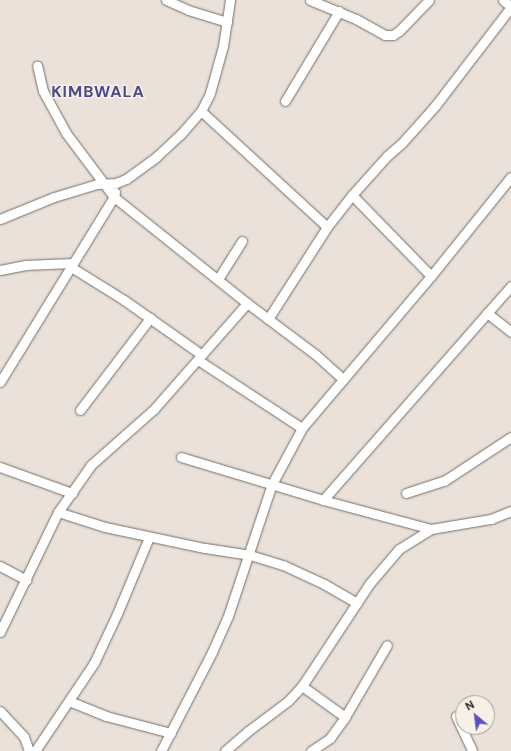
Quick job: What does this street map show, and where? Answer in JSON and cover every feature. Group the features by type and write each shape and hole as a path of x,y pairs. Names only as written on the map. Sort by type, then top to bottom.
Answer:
{"street":[{"path":"166,0 188,10 227,22"},
{"path":"0,219 54,197 97,184 116,183 136,172 156,157 180,135 201,111 210,92 217,71 230,0"},
{"path":"310,0 339,11 386,35 393,35 399,31 429,0"},
{"path":"268,320 327,227 352,195 435,106 511,7 503,0"},
{"path":"285,101 339,11"},
{"path":"37,66 43,91 66,133 114,197 268,320 315,354 343,379"},
{"path":"201,111 327,227"},
{"path":"161,751 218,637 250,555 272,484 302,428 510,180"},
{"path":"0,382 114,197 116,183"},
{"path":"352,195 431,276"},
{"path":"218,279 242,241"},
{"path":"0,270 25,266 72,265 150,318 200,357 302,428"},
{"path":"323,500 511,286"},
{"path":"0,632 58,512 91,465 154,409 247,303"},
{"path":"487,314 511,332"},
{"path":"80,410 150,318"},
{"path":"406,493 444,481 511,437"},
{"path":"180,457 323,500 432,529"},
{"path":"0,467 72,492"},
{"path":"58,512 105,527 149,537 250,555 293,570 324,584 357,602"},
{"path":"225,751 248,730 288,701 302,686 357,602 389,559 399,550 432,529 491,519 511,512"},
{"path":"35,751 94,663 117,614 149,537"},
{"path":"0,566 26,580"},
{"path":"310,751 330,738 345,717 387,645"},
{"path":"302,686 345,717"},
{"path":"69,701 106,716 171,733"},
{"path":"0,711 24,737 29,751"},
{"path":"465,735 472,751"}],"district":[{"name":"KIMBWALA","path":"98,92"}]}
